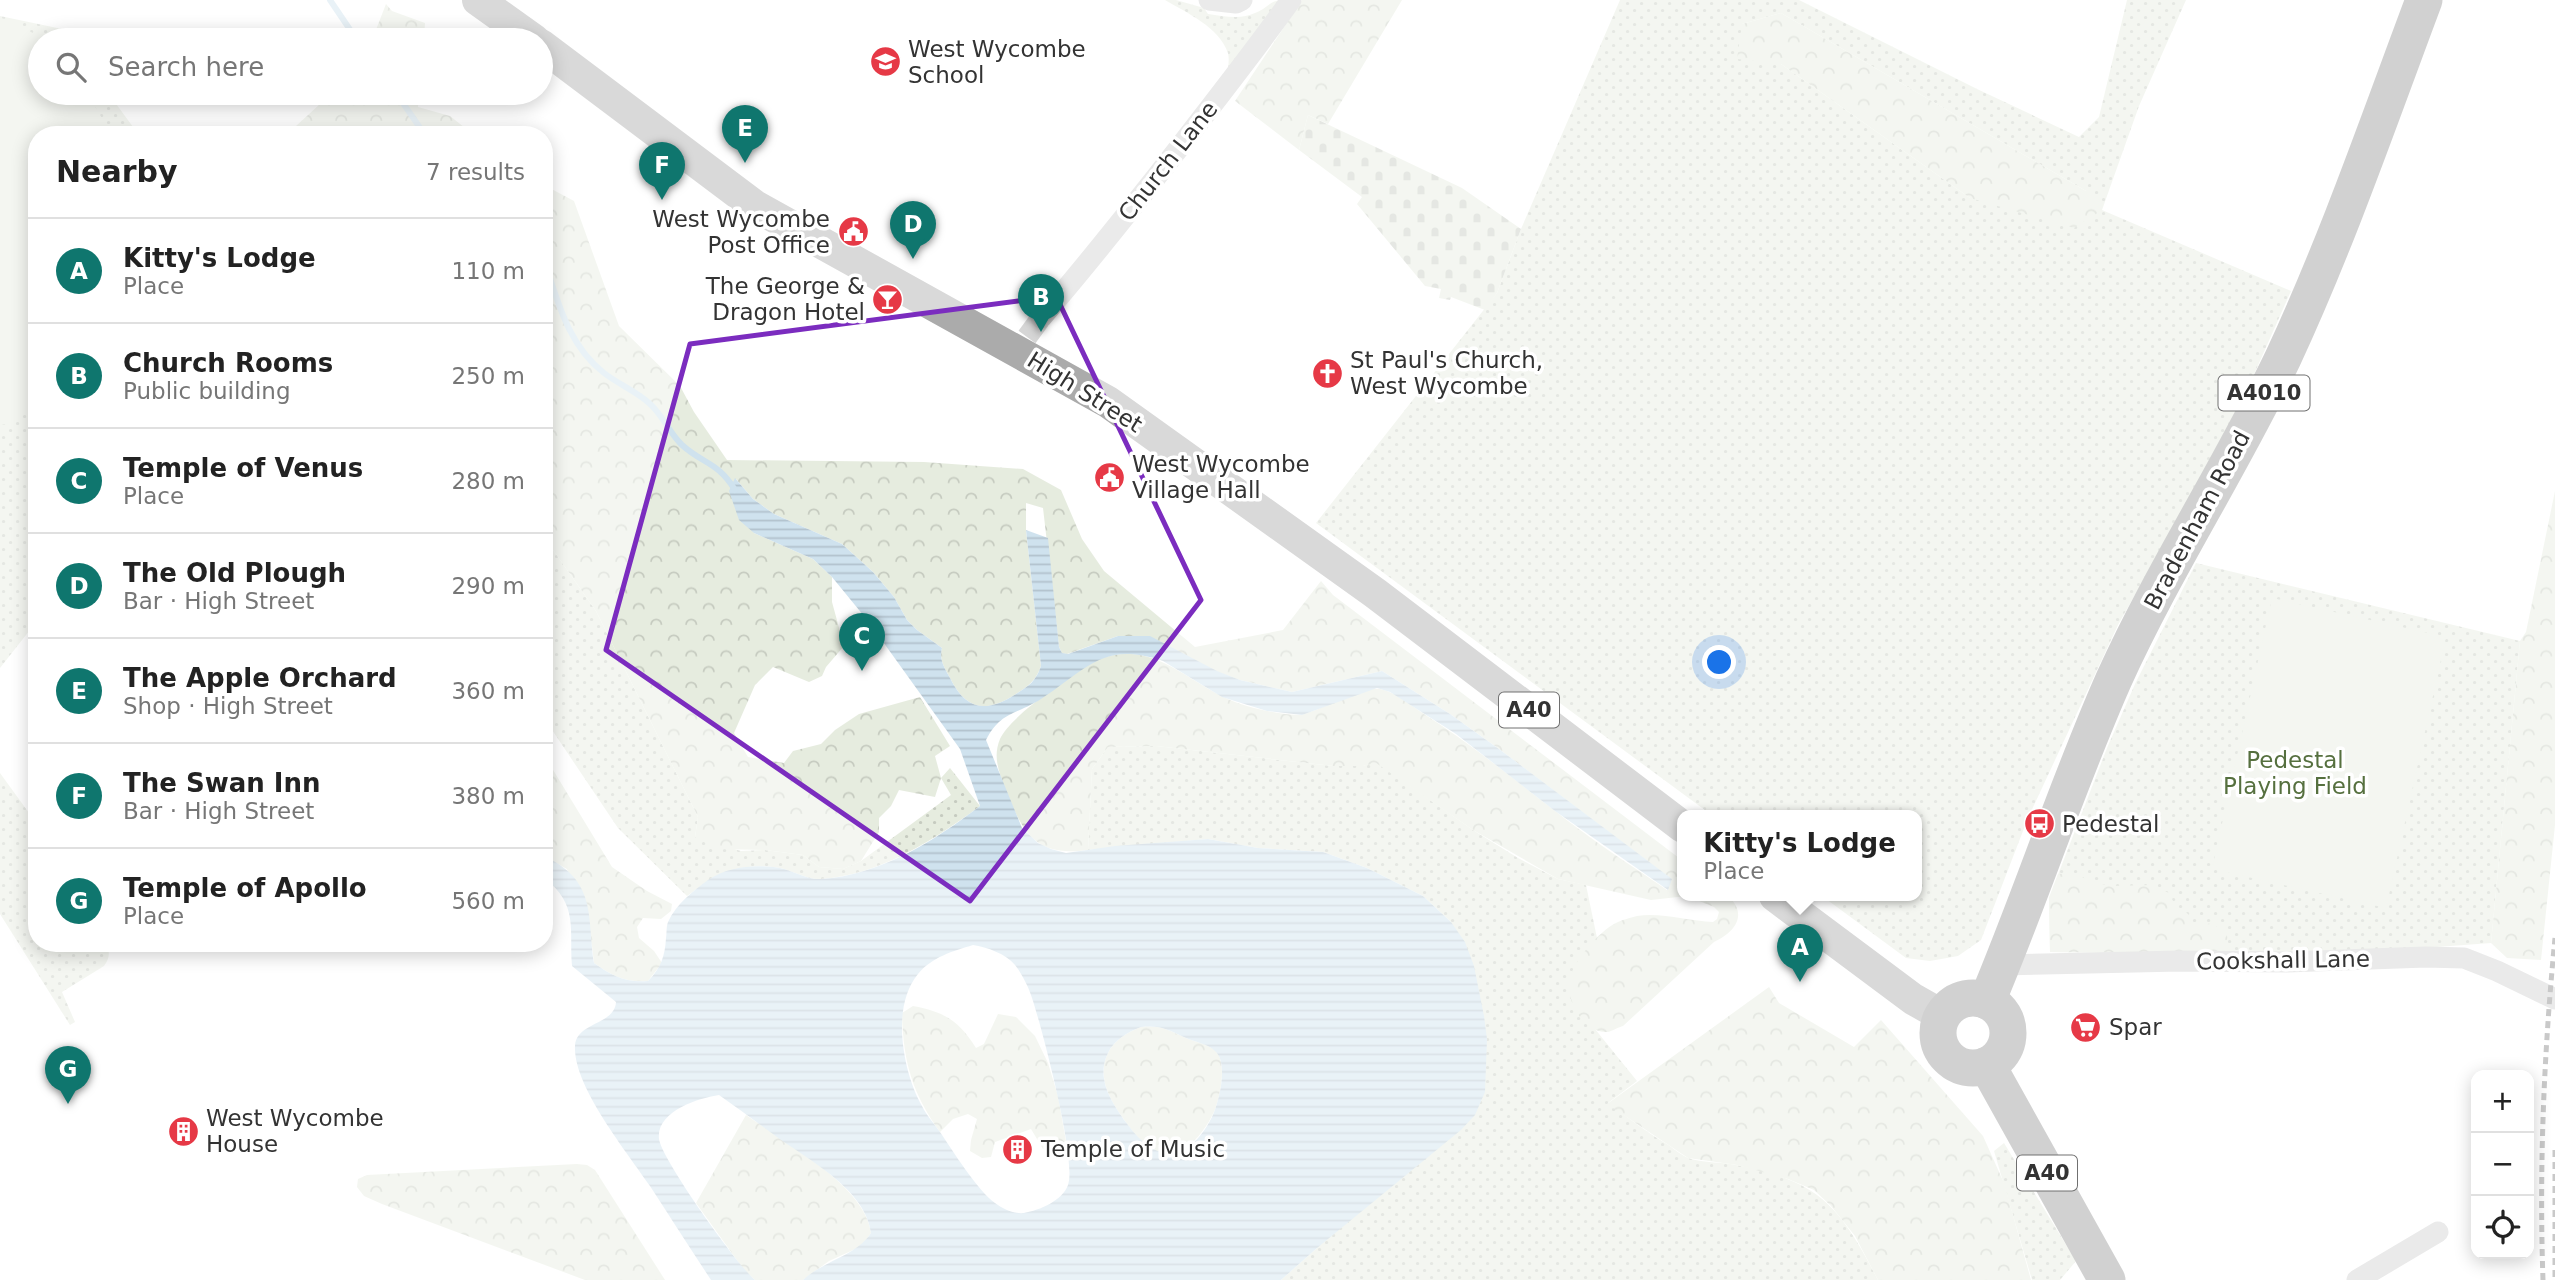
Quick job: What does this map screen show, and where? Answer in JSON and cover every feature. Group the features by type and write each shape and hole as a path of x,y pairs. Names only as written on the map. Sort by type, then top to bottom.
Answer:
{"highway":[{"name":"Bradenham Road","path":"1987,1001 2074,772 2115,677 2157,591 2282,359 2343,217 2424,0"},
{"path":"1963,999 1987,1001 2004,1015 2008,1040 2002,1052 1987,1065 1979,1068 1961,1066 1950,1060 1941,1047 1938,1035 1942,1016 1951,1005 1963,999"},
{"name":"A40","path":"1987,1065 2107,1280"}],"main road":[{"path":"478,0 517,28"},
{"name":"High Street","path":"553,54 755,206 1023,344 1108,402 1376,593 1677,822"},
{"path":"1781,901 1913,999 1942,1016"}],"street":[{"path":"1209,0 1236,3 1242,0"},
{"name":"Church Lane","path":"1041,318 1182,144 1254,52 1290,0"},
{"name":"Cookshall Lane","path":"2002,965 2464,958 2555,999"},
{"path":"2357,1280 2438,1232"}],"highlighted area":[{"path":"1056,296 1201,600 970,901 606,650 690,344"}],"green space":[{"path":"1165,0 1176,0 1204,8 1208,14 1238,17 1260,11 1276,1 1286,0 1227,81 1229,63 1224,44 1210,28"},
{"path":"1302,0 1402,0 1328,124 1308,115 1299,150 1235,101"},
{"path":"1620,0 1799,0 2079,137 2099,117 2127,0 2186,0 2139,106 2102,210 2291,291 2236,415 2118,625 2028,818 1981,940 1958,956 1930,961 1906,958 1829,901 1922,901 1922,810 1705,810 1316,523 1497,293 1521,229","holes":["1781,13 2086,191 1970,198 1781,64 1742,24"]},
{"path":"386,4 392,11 425,23 425,28 377,28"},
{"path":"1781,13 2086,191 2102,210 2074,228 1970,198 1781,64 1737,59 1742,24"},
{"path":"0,16 57,28 28,28 28,105 117,105 132,126 28,126 28,632 0,668"},
{"path":"0,18 10,20 28,30 28,105 94,105 107,126 28,126 28,410 17,420 0,425"},
{"path":"319,105 418,105 450,116 463,126 296,126"},
{"path":"1308,115 1462,188 1521,229 1497,293 1485,310 1451,297 1450,300 1439,298 1441,289 1425,286 1357,204 1362,197 1299,150"},
{"path":"553,190 574,201 619,326 680,386 694,412 727,460 924,462 1023,469 1061,490 1082,539 1104,571 1195,647 1283,630 1321,581 1333,595 1677,856 1677,897 1651,900 1558,879 1473,830 1376,763 1333,766 1156,746 1108,747 1092,769 1088,850 1056,850 1034,840 1019,820 999,772 997,753 1000,739 1025,711 1081,668 1106,657 1128,654 1148,657 1167,665 1247,706 1284,714 1304,714 1372,689 1391,693 1489,759 1582,831 1667,890 1671,879 1499,749 1382,671 1292,692 1240,680 1118,636 1067,654 1062,653 1059,647 1043,508 1026,503 1026,530 1041,666 1032,682 1021,691 996,704 978,706 970,703 956,689 942,660 942,648 907,620 894,597 873,572 842,544 774,514 753,499 736,479 754,533 813,559 832,577 832,602 844,646 822,676 809,682 773,667 755,685 734,733 748,757 784,763 793,751 821,744 835,730 859,714 920,697 950,746 935,756 941,778 935,797 899,790 891,806 879,818 879,832 861,861 843,869 819,867 803,855 765,850 717,849 695,837 698,817 596,611 553,550"},
{"path":"2555,491 2555,825 2541,960 2507,958 2491,943 2520,641 2526,632"},
{"path":"553,550 596,611 698,817 695,837 741,851 765,850 803,855 819,867 843,869 861,861 951,795 941,778 950,768 980,806 925,843 864,871 816,879 780,868 754,866 719,876 687,896 618,828 553,731"},
{"name":"Pedestal Playing Field","path":"2196,563 2520,641 2491,943 2329,955 2050,952 2049,898 2107,748 2135,684"},
{"path":"2272,598 2446,637 2386,908 2212,869"},
{"path":"1156,746 1333,766 1363,766 1376,762 1518,858 1558,879 1586,885 1597,938 1582,956 1581,1018 1595,1029 1637,1081 1608,1103 1688,1158 1765,1172 1789,1179 1808,1189 1825,1201 1839,1216 1852,1233 1878,1280 1281,1280 1317,1248 1451,922 1423,896 1367,868 1323,852 1258,848 1208,839 1088,850 1092,769 1108,747"},
{"path":"553,770 612,867 672,904 671,911 661,919 643,918 637,927 639,938 654,951 662,963 648,981 620,978 594,963 592,946 567,869 553,861"},
{"path":"0,773 28,812 28,952 108,952 104,966 62,992 75,1022 70,1025 0,914"},
{"path":"2075,873 2091,882 2112,886 2151,885 2169,893 2175,905 2188,914 2196,927 2211,923 2226,932 2228,940 2225,954 2050,952 2049,898 2058,874"},
{"path":"1699,901 1732,901 1738,917 1733,929 1714,942 1623,1026 1608,1032 1599,1031 1591,1028 1578,1015 1570,998 1571,974 1587,948 1609,927 1629,918 1655,915 1713,922 1719,912"},
{"path":"1769,987 1779,1003 1854,1047 1881,1020 1983,1136 2004,1183 2031,1280 1878,1280 1855,1236 1814,1190 1788,1179 1737,1165 1688,1158 1607,1104"},
{"path":"913,1006 934,1011 950,1019 976,1048 984,1044 998,1014 1016,1017 1035,1036 1048,1063 1058,1096 1067,1147 1059,1154 1043,1149 1031,1129 995,1142 991,1157 982,1158 970,1151 977,1119 968,1114 953,1119 940,1132 922,1104 907,1061 902,1013"},
{"path":"1141,1027 1164,1029 1209,1046 1215,1050 1221,1063 1220,1089 1210,1120 1198,1137 1182,1150 1173,1153 1154,1151 1142,1142 1115,1106 1104,1080 1105,1062 1111,1048 1122,1037"},
{"path":"746,1115 820,1166 854,1198 866,1215 871,1233 862,1246 829,1261 803,1280 755,1280 744,1270 696,1203"},
{"path":"2004,1143 2076,1261 2060,1280 2032,1280 1994,1151"},
{"path":"587,1165 595,1170 665,1280 585,1280 382,1204 364,1196 357,1187 358,1179 367,1175"}],"water":[{"path":"735,478 753,499 774,514 842,544 873,572 894,597 907,620 942,648 942,660 956,689 970,703 978,706 996,704 1021,691 1032,683 1041,666 1026,530 1048,538 1059,647 1062,653 1068,654 1118,636 1150,636 1217,671 1240,680 1292,692 1382,671 1499,749 1672,879 1668,890 1555,811 1456,734 1390,692 1377,688 1302,715 1267,711 1222,697 1163,661 1142,655 1125,654 1096,661 1041,699 1003,719 986,740 1022,828 1038,843 1066,853 1115,846 1208,839 1258,848 1323,852 1367,868 1423,896 1451,922 1465,942 1474,966 1487,1039 1485,1092 1475,1115 1461,1130 1281,1280 803,1280 865,1241 871,1233 867,1217 859,1203 834,1177 719,1095 690,1103 671,1114 660,1129 659,1139 673,1168 701,1212 755,1280 711,1280 603,1118 583,1080 577,1062 577,1038 609,1015 616,1002 572,966 570,918 563,898 553,886 553,861 573,877 581,888 589,915 594,963 619,978 648,981 662,961 667,924 671,915 691,893 716,875 752,866 780,868 816,879 865,871 906,854 944,832 980,806 960,749 868,621 832,577 813,559 754,533 739,520 729,491","holes":["973,945 990,949 1015,965 1032,998 1057,1094 1068,1150 1068,1185 1065,1191 1050,1204 1024,1213 1013,1212 998,1205 973,1180 924,1109 912,1084 905,1059 903,1008 911,984 918,974 936,959 950,952","1141,1027 1169,1030 1209,1047 1215,1051 1221,1064 1220,1093 1212,1117 1193,1143 1173,1153 1162,1152 1139,1138 1117,1109 1105,1082 1105,1063 1114,1044 1131,1031"]}],"waterway":[{"path":"330,0 349,28"},
{"path":"404,105 419,126"},
{"path":"553,288 573,336 592,362 609,377 649,403 682,445 716,468 735,490"}],"tunnel":[{"path":"1027,337 1041,318"}],"railway":[{"path":"2543,1280 2543,1109 2555,938"},
{"path":"2555,1150 2555,1277"}],"place":[{"name":"West Wycombe School","path":"885,62"},
{"name":"The Apple Orchard","path":"745,163"},
{"name":"The Swan Inn","path":"662,200"},
{"name":"West Wycombe Post Office","path":"853,232"},
{"name":"The Old Plough","path":"913,259"},
{"name":"The George & Dragon Hotel","path":"888,299"},
{"name":"Church Rooms","path":"1041,332"},
{"name":"St Paul's Church, West Wycombe","path":"1327,373"},
{"name":"West Wycombe Village Hall","path":"1109,477"},
{"name":"Temple of Venus","path":"862,671"},
{"name":"Pedestal","path":"2039,824"},
{"name":"Kitty's Lodge","path":"1800,982"},
{"name":"Spar","path":"2086,1027"},
{"name":"Temple of Apollo","path":"68,1104"},
{"name":"West Wycombe House","path":"183,1131"},
{"name":"Temple of Music","path":"1018,1149"}]}
